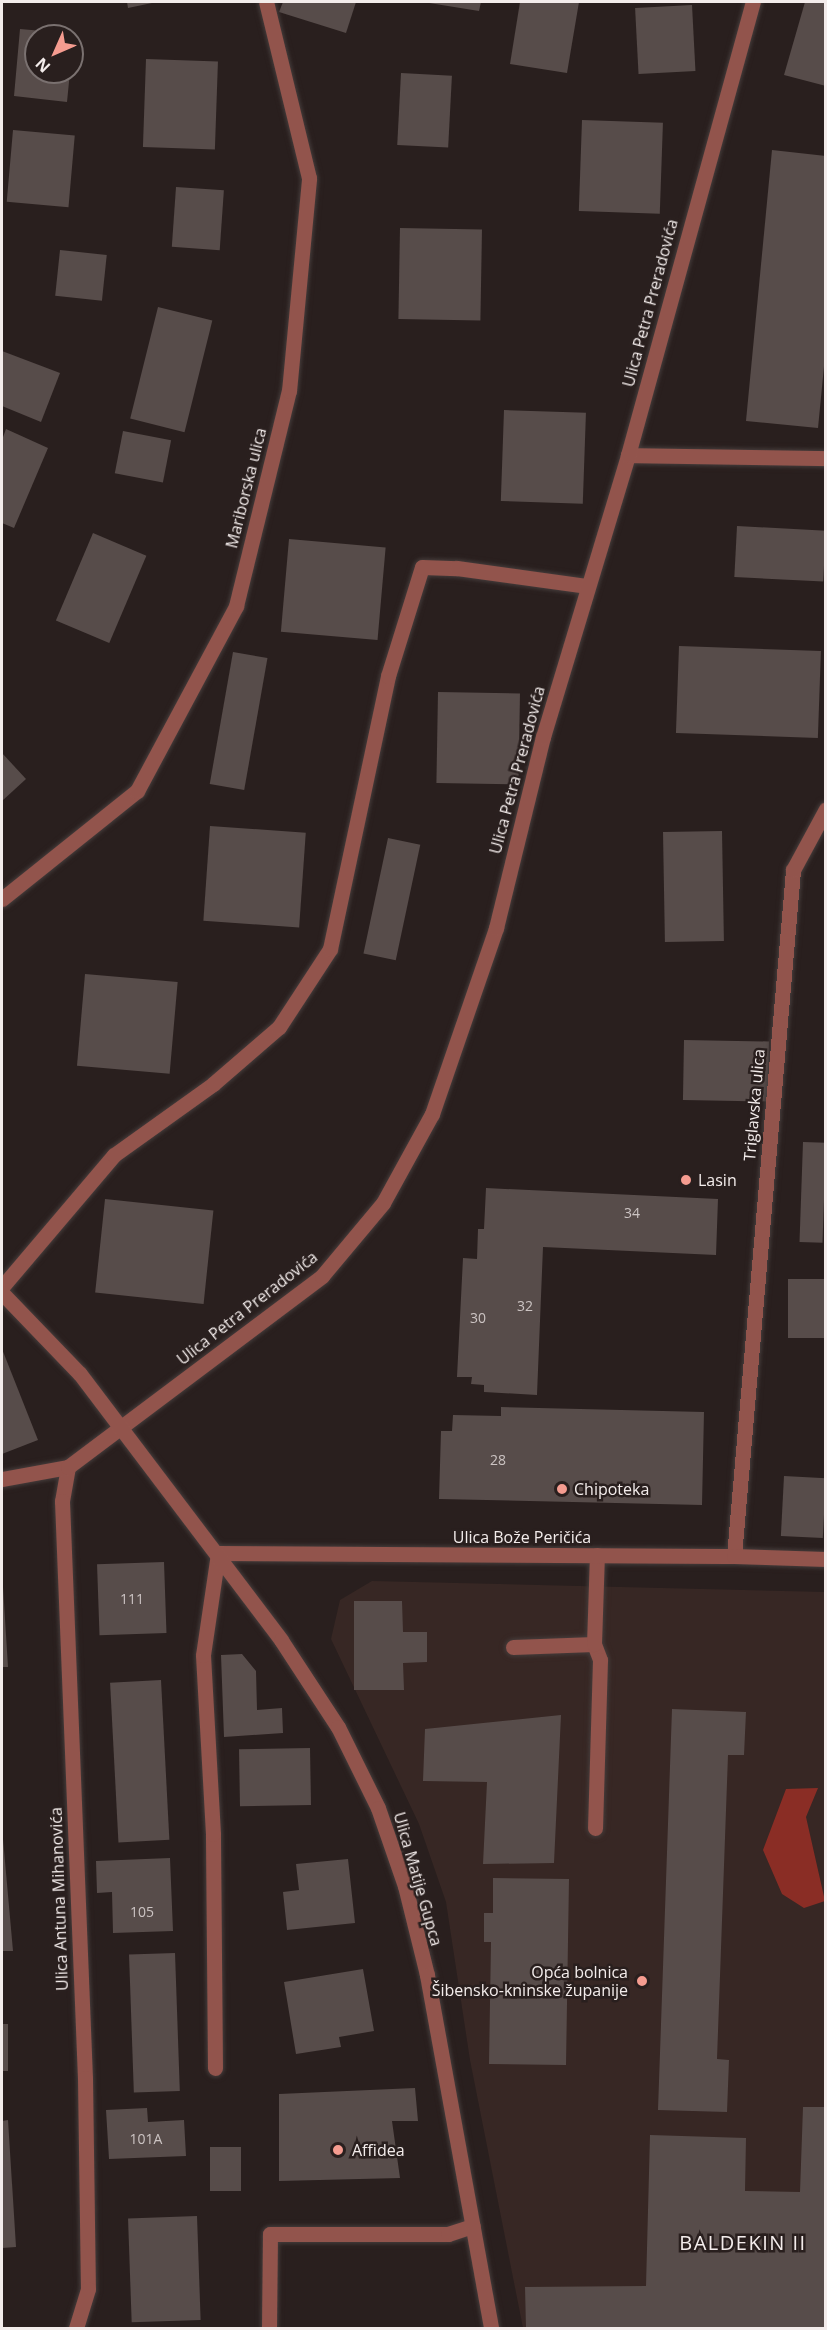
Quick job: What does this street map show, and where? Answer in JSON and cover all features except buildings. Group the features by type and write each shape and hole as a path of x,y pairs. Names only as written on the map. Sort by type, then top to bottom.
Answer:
{"street":[{"name":"Mariborska ulica","path":"2,899 137,791 236,606 289,391 309,178 266,2"},
{"name":"Ulica Petra Preradovića","path":"68,1467 321,1276 389,1193 432,1114 496,928 543,737 586,586 628,455 753,2"},
{"path":"628,455 825,458"},
{"path":"2,1287 114,1155 213,1084 279,1027 330,949 388,675 422,567 457,568 586,586"},
{"name":"Triglavska ulica","path":"734,1556 793,870 825,808"},
{"name":"Ulica Matije Gupca","path":"2,1293 80,1374 218,1554 338,1727 378,1808 405,1886 427,1975 491,2328"},
{"path":"2,1479 68,1467"},
{"name":"Ulica Antuna Mihanovića","path":"68,1467 62,1501 85,2078 88,2289 76,2328"},
{"path":"215,2068 213,1834 203,1655 218,1554"},
{"name":"Ulica Bože Peričića","path":"218,1554 734,1556 825,1559"},
{"path":"595,1828 600,1660 594,1644 597,1555"},
{"path":"513,1647 594,1644"},
{"path":"268,2328 270,2234 448,2234 472,2226"}],"shaded area":[{"name":"Opća bolnica Šibensko-kninske županije","path":"372,1581 825,1592 825,2328 523,2328 470,2060 446,1902 419,1824 331,1639 340,1600"},
{"path":"818,1788 806,1817 825,1901 804,1908 782,1894 763,1850 786,1789"}],"place":[{"name":"Lasin","path":"686,1180"},
{"name":"Chipoteka","path":"562,1489"},
{"name":"Opća bolnica Šibensko-kninske županije","path":"642,1981"},
{"name":"Affidea","path":"338,2150"}],"district":[{"name":"BALDEKIN II","path":"743,2242"}]}
